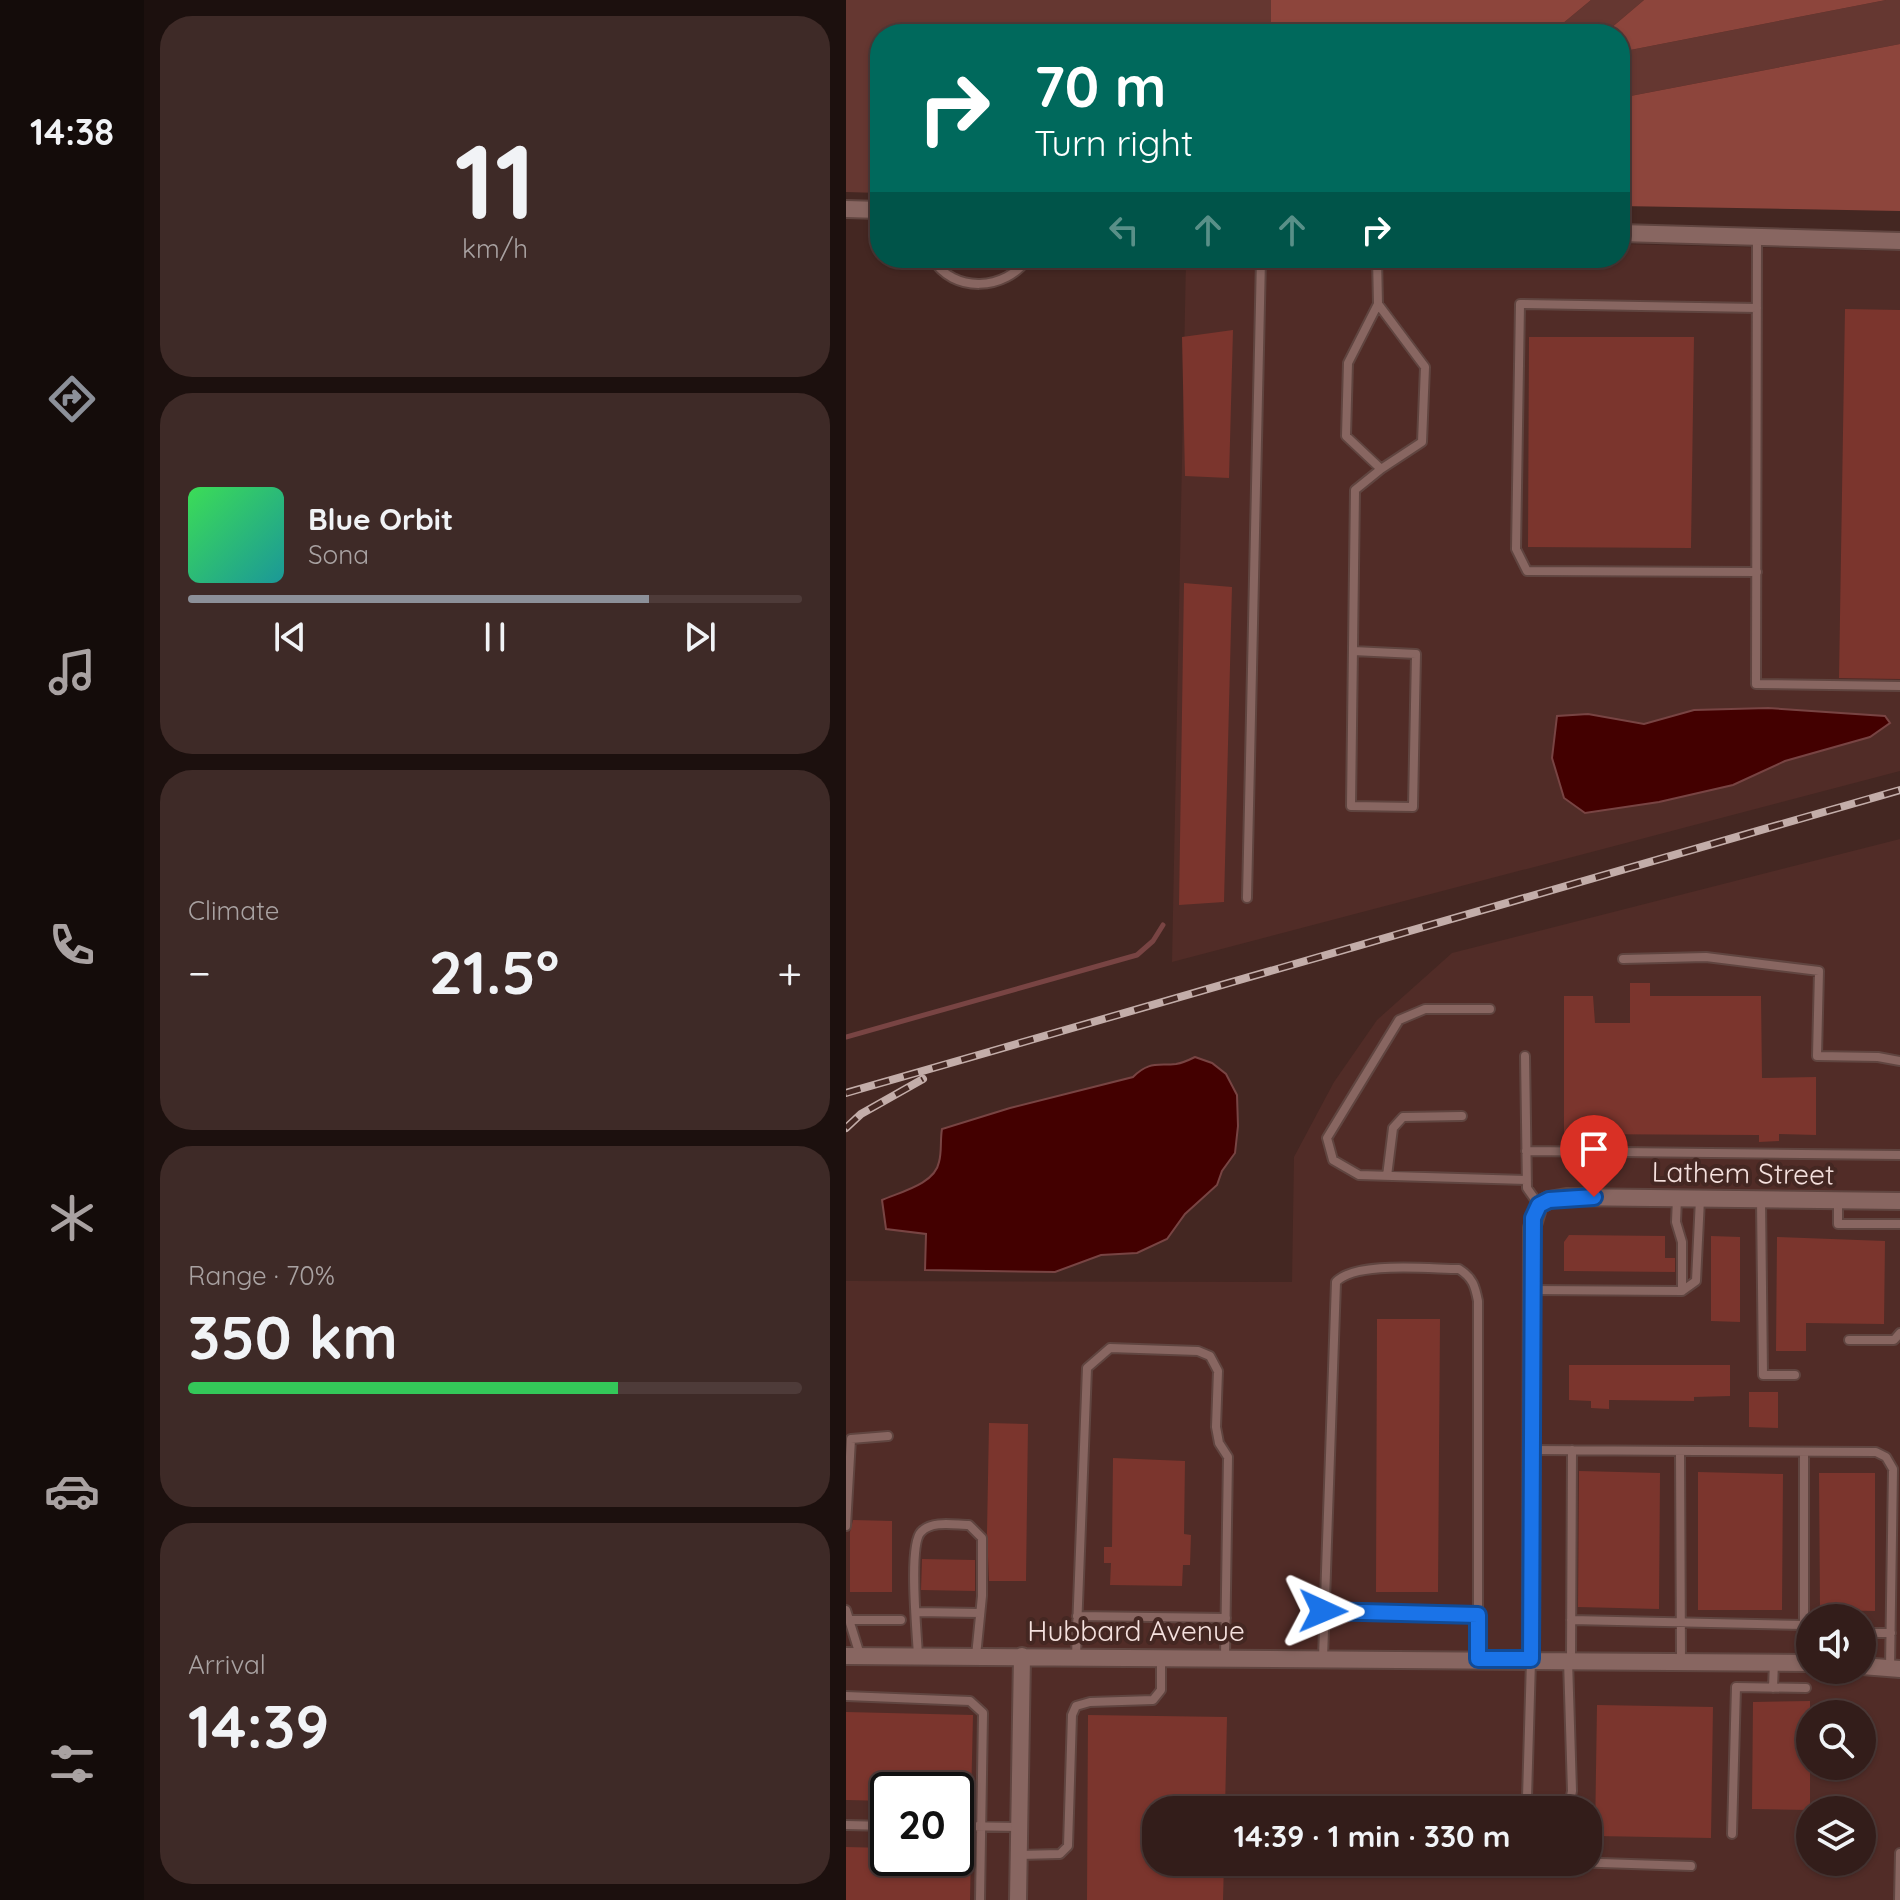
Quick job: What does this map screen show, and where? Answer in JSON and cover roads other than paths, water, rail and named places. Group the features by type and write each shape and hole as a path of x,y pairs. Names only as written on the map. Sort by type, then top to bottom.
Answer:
{"street":[{"path":"846,209 870,210"},
{"path":"1630,233 1900,241"},
{"name":"Lathem Street","path":"1539,1205 1566,1197 1900,1201"},
{"path":"1531,1659 1532,1228 1539,1205"},
{"name":"Hubbard Avenue","path":"853,1656 1796,1662"},
{"path":"1018,1900 1022,1656"}],"lane":[{"path":"1757,237 1756,684 1900,686"},
{"path":"941,268 949,276 969,284 988,285 1006,279 1018,268"},
{"path":"1247,898 1261,268"},
{"path":"1377,268 1378,304 1348,363 1346,436 1381,469"},
{"path":"1353,651 1416,654 1413,807 1351,806 1355,490 1422,442 1425,367 1378,304"},
{"path":"1757,308 1520,304 1516,549 1527,571 1757,572"},
{"path":"1623,959 1706,957 1819,971 1817,1056 1878,1057 1900,1061"},
{"path":"1490,1009 1425,1009 1399,1020 1327,1138 1333,1160 1359,1175 1527,1180"},
{"path":"1525,1056 1527,1188 1539,1205"},
{"path":"1387,1176 1393,1128 1403,1117 1462,1116"},
{"path":"1526,1151 1900,1155"},
{"path":"1677,1198 1676,1222 1682,1242 1682,1291"},
{"path":"1531,1290 1682,1291 1696,1281 1700,1199"},
{"path":"1761,1199 1763,1375 1795,1375"},
{"path":"1838,1200 1838,1224 1900,1224"},
{"path":"1323,1658 1336,1282 1342,1276 1360,1270 1459,1269 1470,1276 1478,1301 1478,1659"},
{"path":"1849,1340 1894,1340 1900,1333"},
{"path":"1076,1656 1087,1368 1110,1348 1198,1351 1210,1356 1218,1371 1216,1427 1219,1443 1228,1457 1225,1657"},
{"path":"846,1526 851,1439 888,1436"},
{"path":"1530,1450 1876,1452 1886,1457 1893,1469 1891,1633 1895,1668"},
{"path":"1571,1796 1572,1450"},
{"path":"1680,1451 1681,1661"},
{"path":"1804,1453 1806,1604"},
{"path":"918,1656 914,1555 921,1531 931,1525 969,1525 982,1538 976,1656"},
{"path":"1323,1611 1478,1615"},
{"path":"916,1612 980,1613"},
{"path":"853,1656 847,1615 901,1620"},
{"path":"1077,1616 1226,1618"},
{"path":"1571,1620 1796,1628"},
{"path":"1876,1633 1891,1633"},
{"path":"1019,1855 1060,1854 1068,1846 1072,1715 1076,1706 1090,1702 1153,1700 1161,1690 1161,1657"},
{"path":"1527,1796 1531,1659"},
{"path":"1773,1688 1774,1662"},
{"path":"1732,1834 1736,1687 1806,1688"},
{"path":"846,1696 946,1698 970,1701 983,1713 980,1900"},
{"path":"846,1825 870,1826"},
{"path":"974,1827 1019,1827"},
{"path":"1899,1900 1900,1853"},
{"path":"1602,1863 1691,1866"}],"waterway":[{"path":"846,1037 1137,955 1153,941 1163,925"}],"railway":[{"path":"846,1093 1900,790"},
{"path":"846,1128 861,1114 923,1079"}]}
